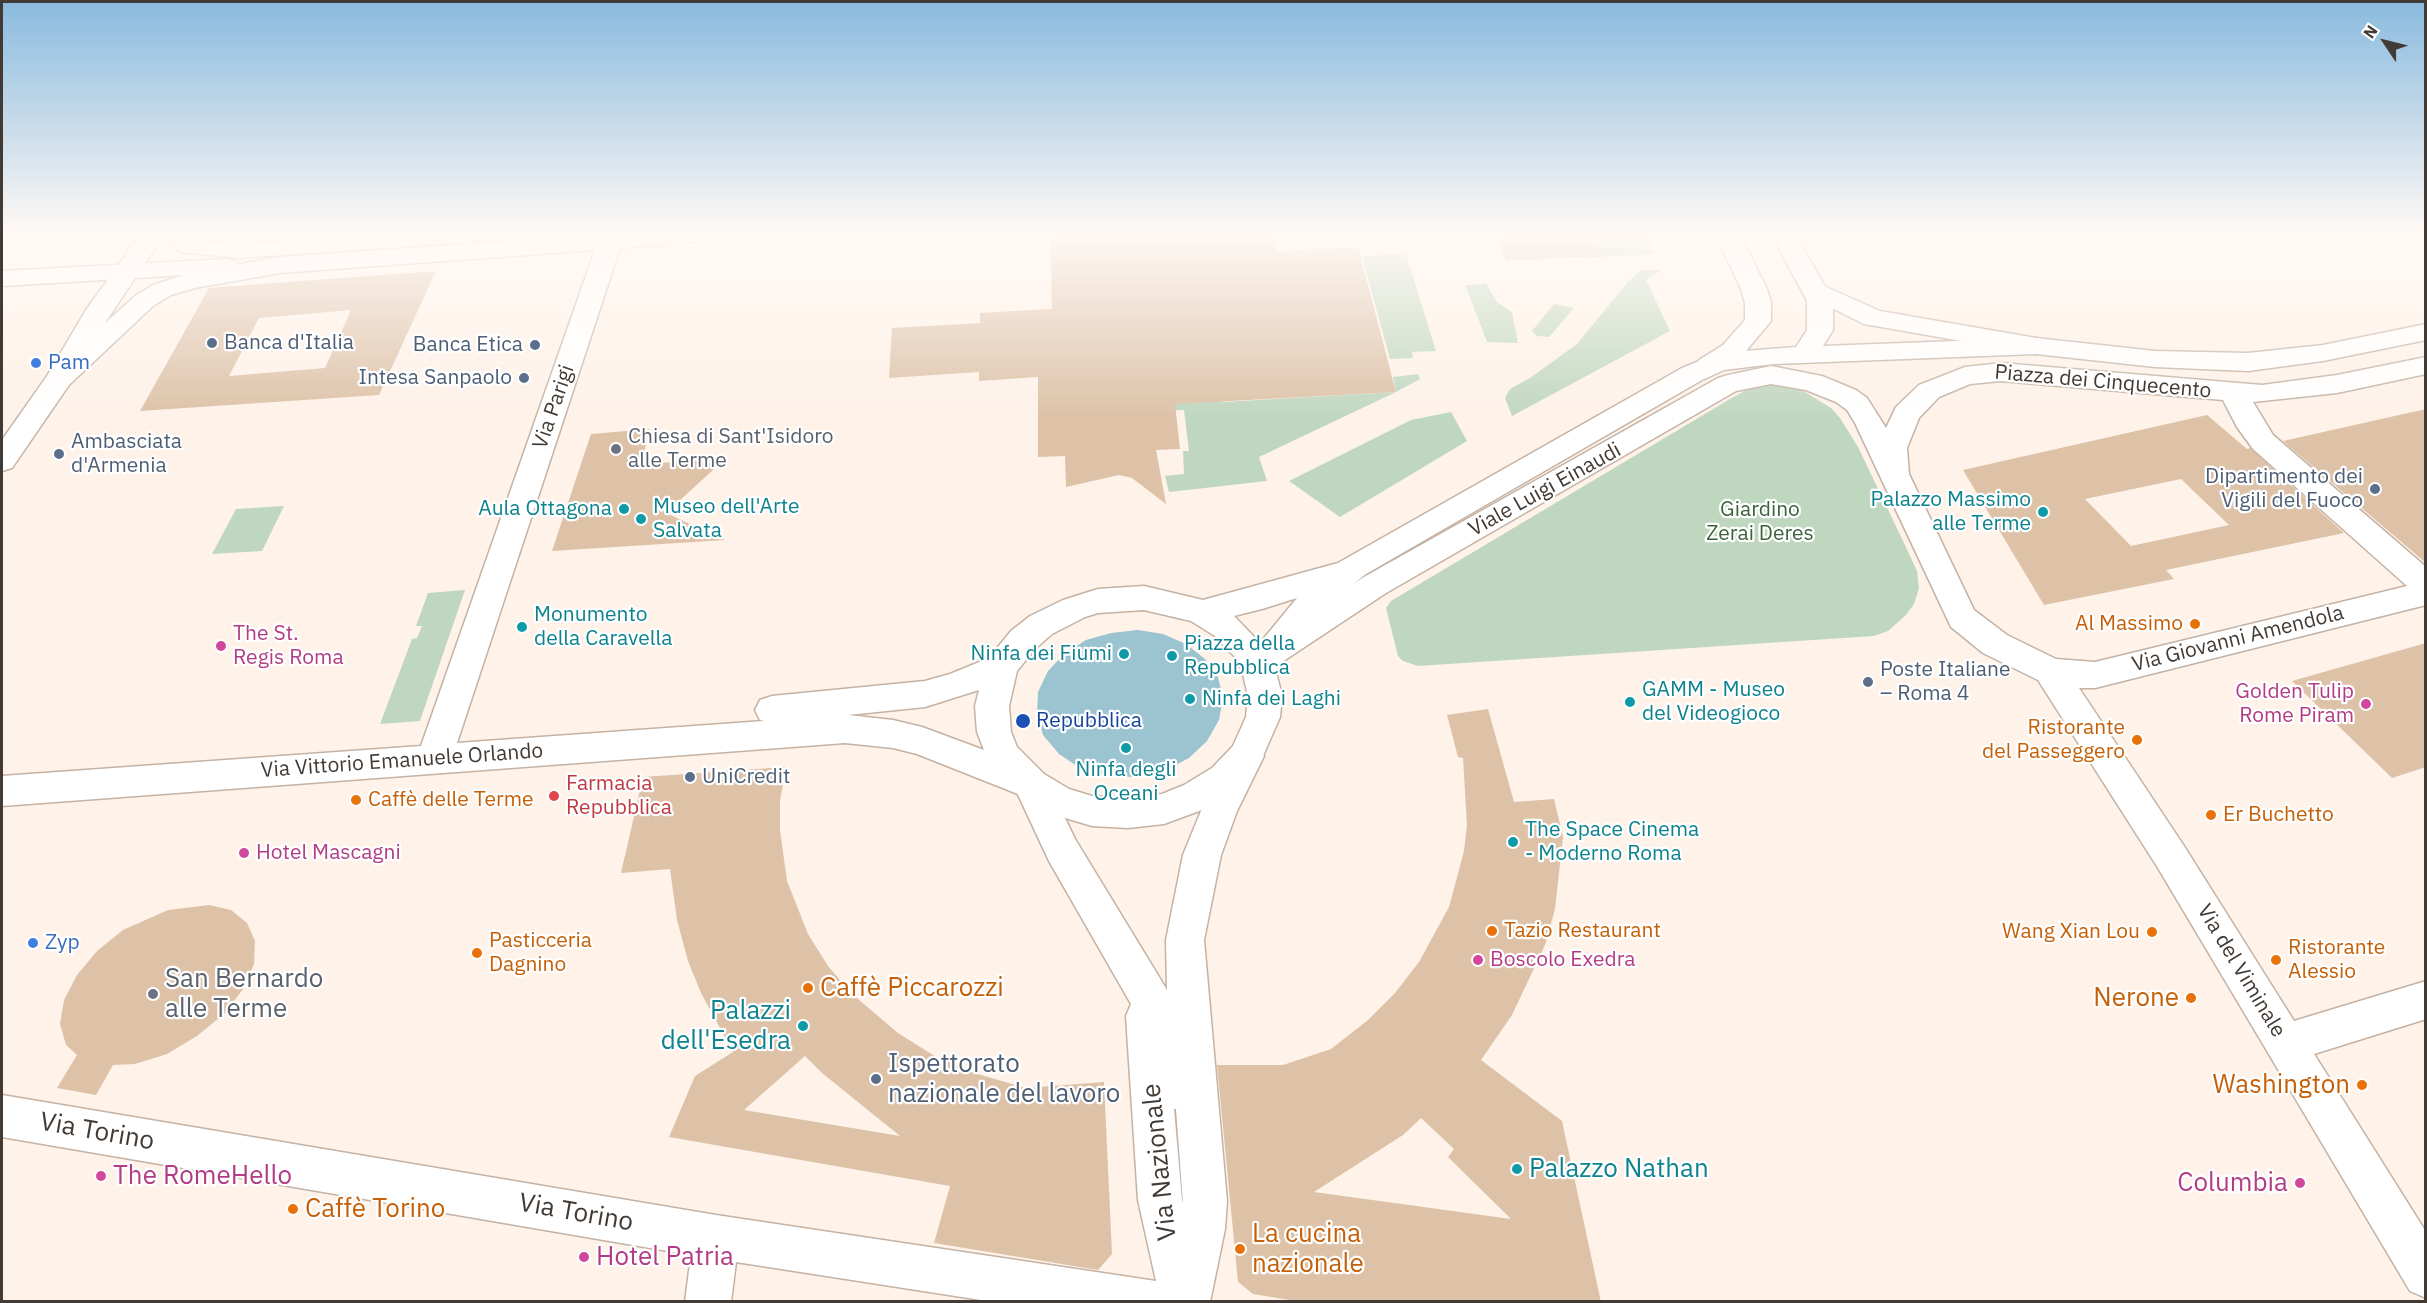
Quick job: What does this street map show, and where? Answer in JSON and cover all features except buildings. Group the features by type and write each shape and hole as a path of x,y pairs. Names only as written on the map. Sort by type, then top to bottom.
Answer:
{"street":[{"path":"2,461 59,379 110,296"},
{"path":"59,379 154,296"},
{"name":"Via Parigi","path":"438,748 592,296"},
{"path":"1709,366 1732,351 1758,321 1756,296"},
{"path":"1804,355 1820,330 1821,310 1818,296"},
{"name":"Piazza dei Cinquecento","path":"1827,296 1873,318 2036,346 2155,359 2248,362 2323,353 2426,332"},
{"name":"Piazza dei Cinquecento","path":"1804,355 2036,346"},
{"name":"Viale Luigi Einaudi","path":"1355,566 1709,366 1739,359 1804,355"},
{"name":"Piazza dei Cinquecento","path":"1894,476 1893,447 1905,414 1929,391 1965,376 2001,372 2234,393 2286,393 2426,365"},
{"name":"Viale Luigi Einaudi","path":"1266,660 1375,585 1728,384 1754,377 1783,375 1830,388 1846,396 1864,413 1894,476"},
{"name":"Piazza dei Cinquecento","path":"2234,393 2255,434 2426,585"},
{"name":"Via Giovanni Amendola","path":"1894,476 1962,618 1995,644 2050,670 2073,675 2095,675 2426,593"},
{"path":"1202,612 1298,587 1355,566"},
{"path":"1171,1056 1185,966 1190,906 1209,835 1263,717 1266,660 1304,611 1339,577 1355,566"},
{"path":"1171,1056 1145,1016 1136,976 1062,850 1030,784 1003,755 994,732 993,694 1001,667 1023,640 1041,625 1074,608 1098,601 1144,598 1174,602 1202,612 1226,627 1246,647 1266,660"},
{"path":"804,719 925,694 957,685 1001,667"},
{"name":"Via del Viminale","path":"2050,670 2171,857 2426,1275"},
{"path":"804,719 844,729 908,737 1030,784 1058,801 1092,811 1128,813 1181,804 1212,788 1247,755"},
{"name":"Via Vittorio Emanuele Orlando","path":"2,790 438,748 804,719"},
{"path":"2285,1043 2426,1000"},
{"name":"Via Nazionale","path":"1171,1056 1161,1209 1170,1253 1186,1302"},
{"name":"Via Torino","path":"2,1116 716,1237 1151,1302"},
{"path":"708,1302 716,1237"}],"green space":[{"path":"1373,296 1419,296 1436,351 1412,352 1413,358 1390,359"},
{"path":"1469,296 1493,296 1497,302 1512,312 1518,343 1487,342"},
{"path":"1617,296 1653,296 1670,331 1512,416 1505,398 1510,389 1530,378 1577,344"},
{"path":"1554,304 1574,308 1549,337 1537,336 1532,331"},
{"path":"1418,374 1420,379 1396,392 1393,377"},
{"name":"Giardino Zerai Deres","path":"1768,385 1789,386 1805,392 1831,408 1858,447 1917,571 1919,588 1914,604 1905,616 1888,631 1874,636 1418,666 1403,661 1398,656 1386,608 1391,601 1730,399 1748,389"},
{"path":"1396,392 1259,457 1267,481 1169,492 1165,476 1184,474 1183,451 1189,451 1184,410 1163,411 1162,406 1221,393 1223,402"},
{"path":"1451,412 1467,441 1340,517 1289,481 1411,420"},
{"path":"284,506 262,551 212,554 236,509"},
{"path":"465,590 420,721 380,724 412,639 417,638 422,626 416,626 428,593"}],"water":[{"path":"1138,630 1163,634 1186,644 1205,659 1218,677 1223,698 1219,720 1207,741 1189,758 1164,771 1135,777 1107,776 1080,768 1059,754 1043,735 1037,714 1038,692 1048,671 1064,654 1086,640 1111,633"}],"place":[{"name":"Banca d'Italia","path":"212,343"},
{"name":"Banca Etica","path":"535,345"},
{"name":"Pam","path":"36,363"},
{"name":"Intesa Sanpaolo","path":"524,378"},
{"name":"Chiesa di Sant'Isidoro alle Terme","path":"616,449"},
{"name":"Ambasciata d'Armenia","path":"59,454"},
{"name":"Dipartimento dei Vigili del Fuoco","path":"2375,489"},
{"name":"Aula Ottagona","path":"624,509"},
{"name":"Palazzo Massimo alle Terme","path":"2043,512"},
{"name":"Museo dell'Arte Salvata","path":"641,519"},
{"name":"Al Massimo","path":"2195,624"},
{"name":"Monumento della Caravella","path":"522,627"},
{"name":"The St. Regis Roma","path":"221,646"},
{"name":"Ninfa dei Fiumi","path":"1124,654"},
{"name":"Piazza della Repubblica","path":"1172,656"},
{"name":"Poste Italiane – Roma 4","path":"1868,682"},
{"name":"Ninfa dei Laghi","path":"1190,699"},
{"name":"GAMM - Museo del Videogioco","path":"1630,702"},
{"name":"Golden Tulip Rome Piram","path":"2366,704"},
{"name":"Repubblica","path":"1023,721"},
{"name":"Ristorante del Passeggero","path":"2137,740"},
{"name":"Ninfa degli Oceani","path":"1126,748"},
{"name":"UniCredit","path":"690,777"},
{"name":"Farmacia Repubblica","path":"554,796"},
{"name":"Caffè delle Terme","path":"356,800"},
{"name":"Er Buchetto","path":"2211,815"},
{"name":"The Space Cinema - Moderno Roma","path":"1513,842"},
{"name":"Hotel Mascagni","path":"244,853"},
{"name":"Tazio Restaurant","path":"1492,931"},
{"name":"Wang Xian Lou","path":"2152,932"},
{"name":"Zyp","path":"33,943"},
{"name":"Pasticceria Dagnino","path":"477,953"},
{"name":"Boscolo Exedra","path":"1478,960"},
{"name":"Ristorante Alessio","path":"2276,960"},
{"name":"Caffè Piccarozzi","path":"808,988"},
{"name":"San Bernardo alle Terme","path":"153,994"},
{"name":"Nerone","path":"2191,998"},
{"name":"Palazzi dell'Esedra","path":"803,1026"},
{"name":"Ispettorato nazionale del lavoro","path":"876,1079"},
{"name":"Washington","path":"2362,1085"},
{"name":"Palazzo Nathan","path":"1517,1169"},
{"name":"The RomeHello","path":"101,1176"},
{"name":"Columbia","path":"2300,1183"},
{"name":"Caffè Torino","path":"293,1209"},
{"name":"La cucina nazionale","path":"1240,1249"},
{"name":"Hotel Patria","path":"584,1257"}]}
